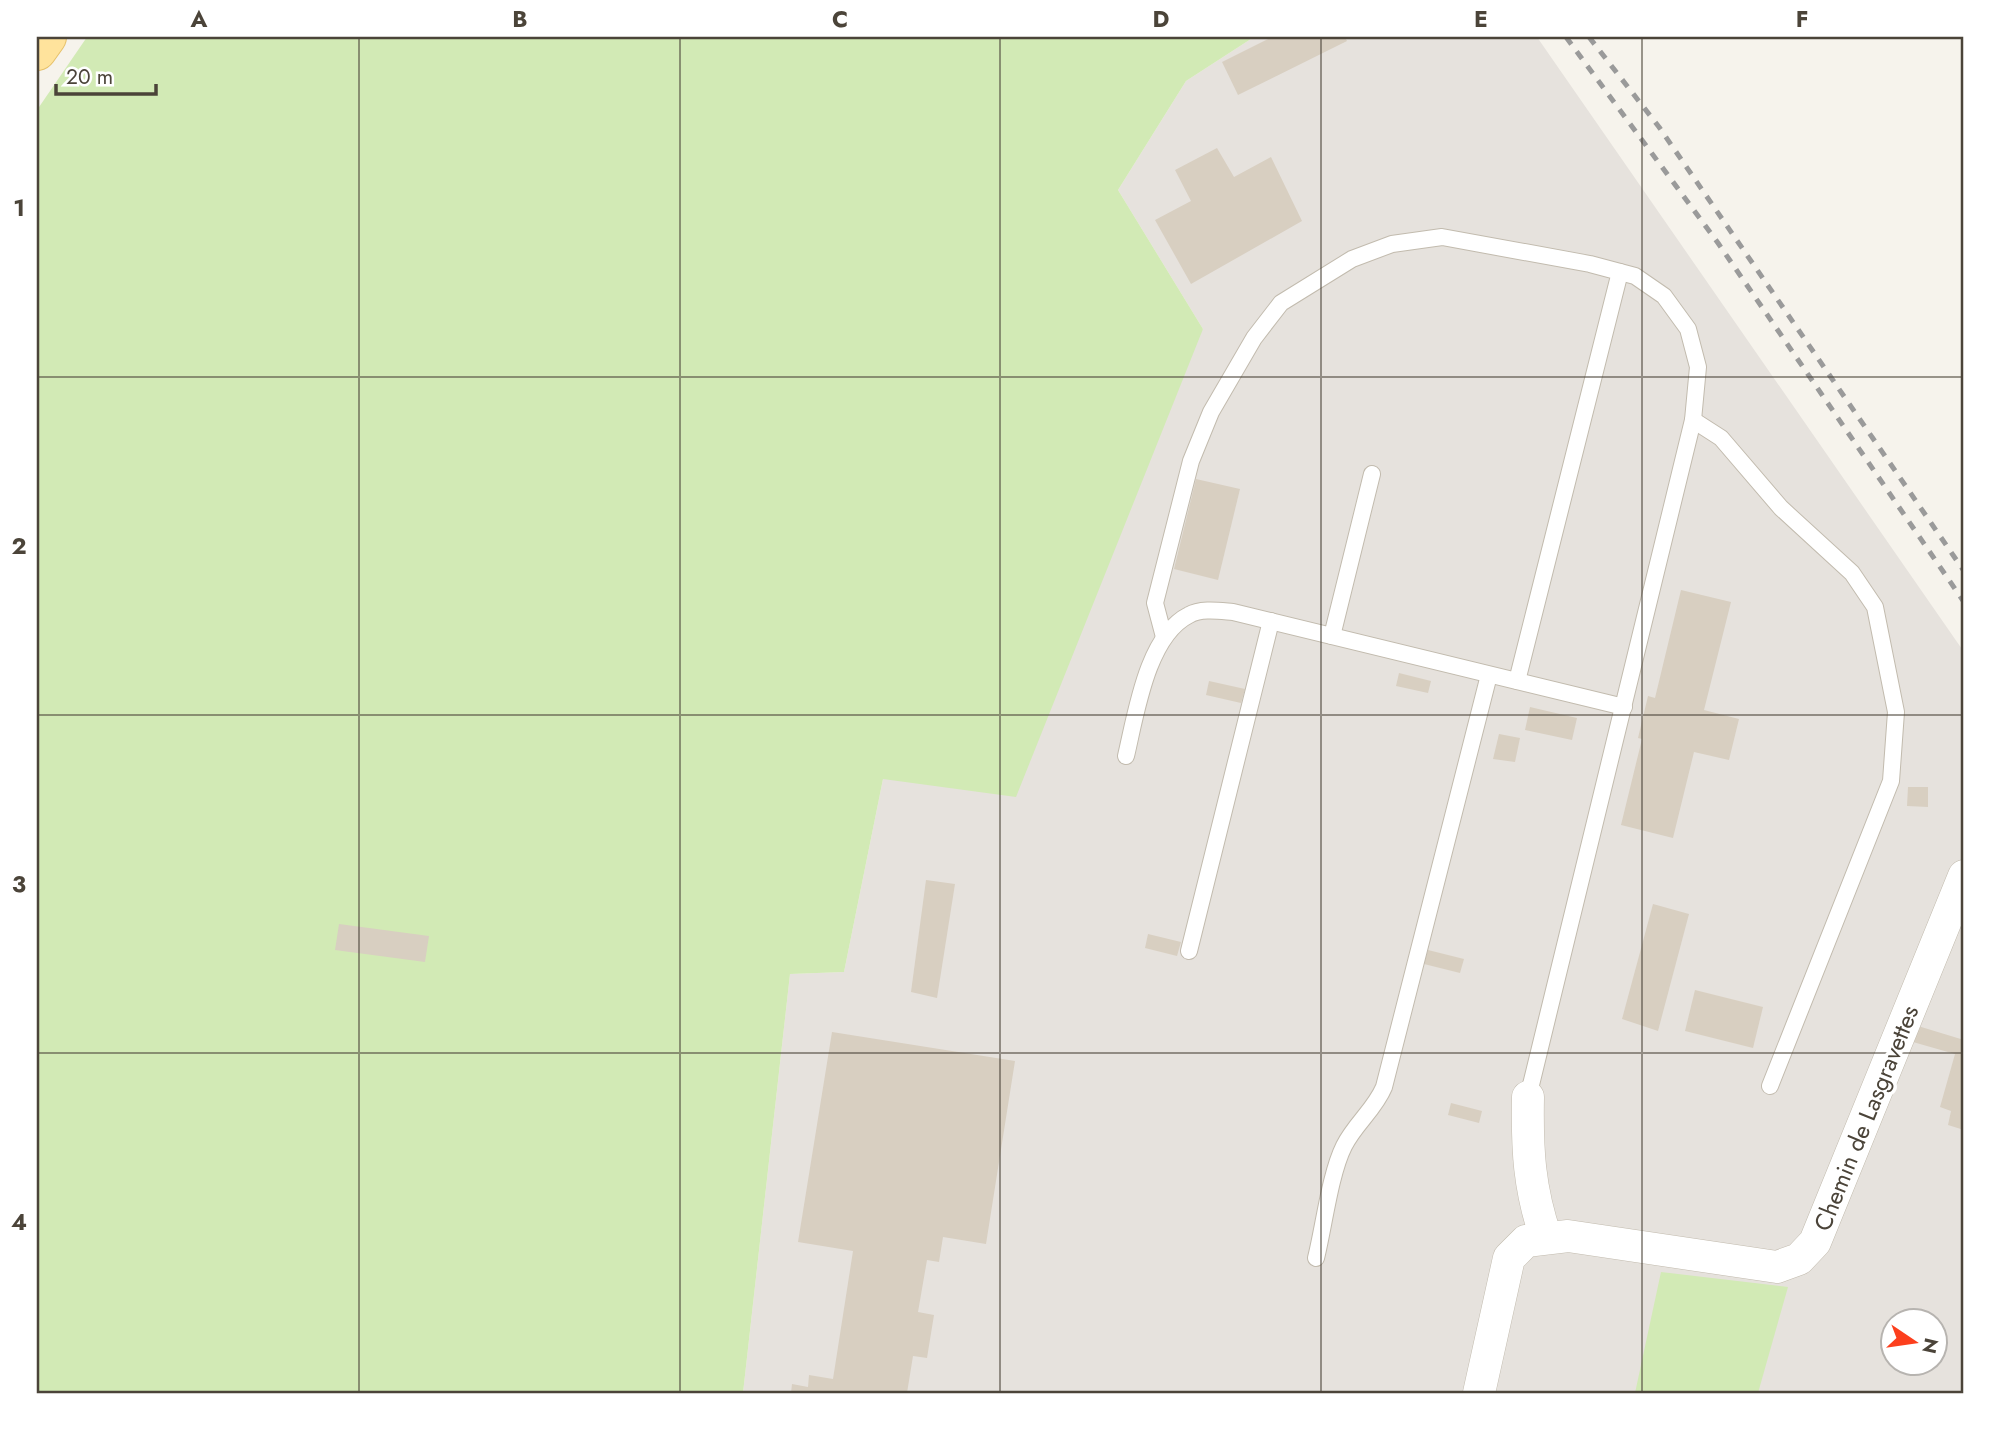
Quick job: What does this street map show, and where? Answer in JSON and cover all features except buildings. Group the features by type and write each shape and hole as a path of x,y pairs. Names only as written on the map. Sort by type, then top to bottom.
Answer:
{"main road":[{"path":"37,51 47,37"}],"street":[{"name":"Chemin de Lasgravettes","path":"1479,1393 1509,1258 1526,1241 1568,1236 1777,1267 1798,1259 1815,1242 1964,876"},
{"path":"1528,1097 1527,1144 1532,1198 1546,1238"}],"lane":[{"path":"1164,637 1155,603 1191,461 1211,412 1254,338 1281,303 1352,259 1392,244 1442,237 1620,272 1635,276 1664,296 1688,329 1698,367 1693,420 1528,1097"},
{"path":"1517,681 1620,272"},
{"path":"1693,420 1721,438 1781,508 1852,573 1860,584 1875,607 1896,712 1891,780 1770,1086"},
{"path":"1332,636 1372,474"},
{"path":"1126,755 1142,690 1164,637 1190,614 1209,611 1233,612 1624,707"},
{"path":"1189,951 1271,621"},
{"path":"1316,1258 1342,1149 1352,1130 1378,1101 1384,1087 1489,674"}],"shaded area":[{"path":"1254,37 1537,37 1964,652 1964,1393 743,1393 790,974 844,972 883,779 1203,329 1118,190 1186,81"}],"green space":[{"path":"87,37 1254,37 1186,81 1118,190 1203,329 1016,797 883,779 844,972 790,974 743,1393 37,1393 37,110"},
{"path":"1661,1272 1788,1287 1758,1393 1635,1393"}],"railway":[{"path":"1566,37 1718,243 1964,602"},
{"path":"1589,37 1659,127 1964,571"}]}
